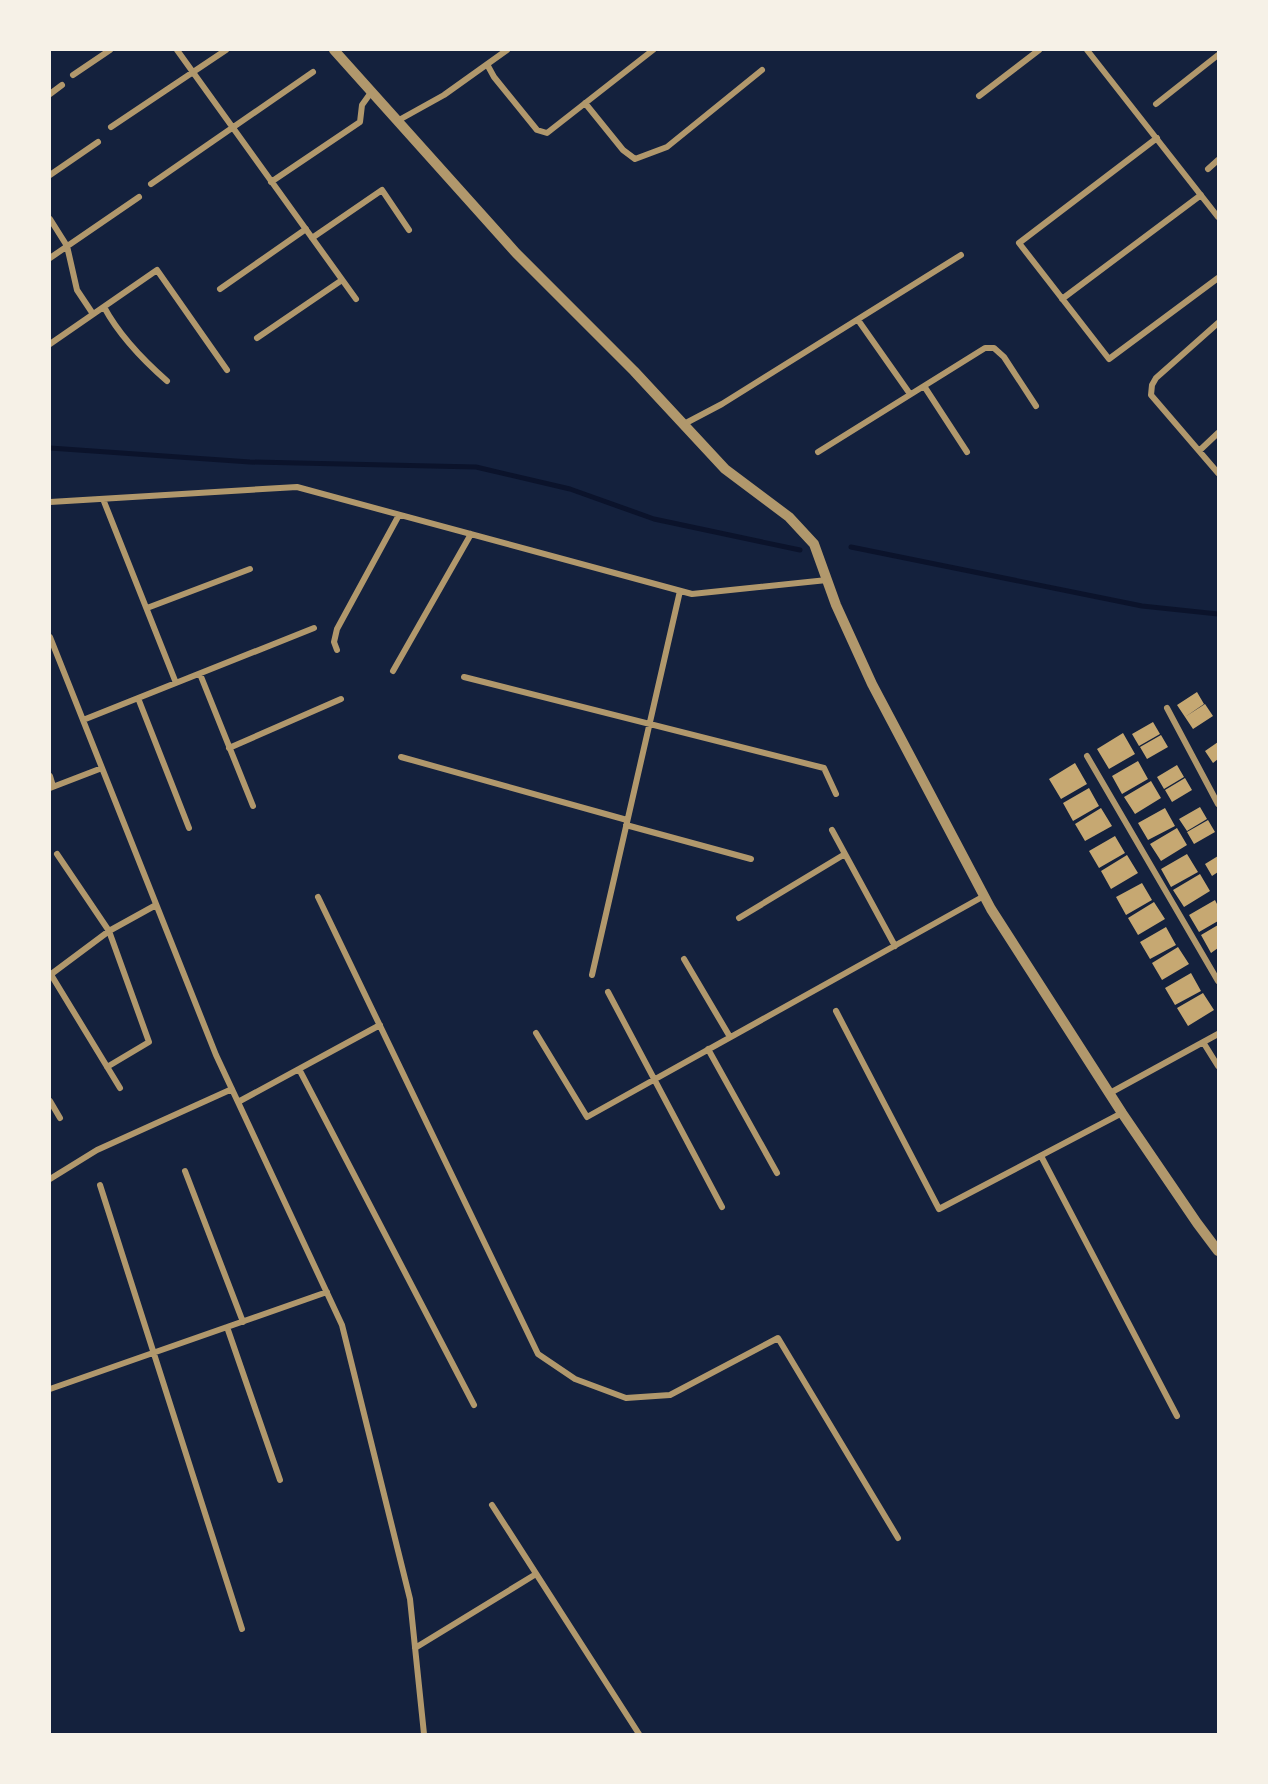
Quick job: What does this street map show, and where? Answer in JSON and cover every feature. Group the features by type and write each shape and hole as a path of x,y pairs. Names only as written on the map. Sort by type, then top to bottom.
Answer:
{"street":[{"path":"73,75 110,50"},
{"path":"177,50 356,299"},
{"path":"111,127 226,50"},
{"path":"334,50 399,120 516,254 684,424 725,469 789,517 814,544 872,684 984,896 1122,1113 1197,1224 1218,1251"},
{"path":"399,120 488,66 507,50"},
{"path":"488,66 494,77 537,130 547,133 653,50"},
{"path":"980,96 1039,50"},
{"path":"1087,50 1218,217"},
{"path":"1156,104 1218,55"},
{"path":"585,103 623,150 635,159 667,147 762,70"},
{"path":"150,184 313,72"},
{"path":"50,94 62,85"},
{"path":"271,182 360,122 362,105 372,91"},
{"path":"1157,138 1019,243 1109,359 1218,278"},
{"path":"50,175 98,142"},
{"path":"1208,168 1218,160"},
{"path":"312,238 382,190 409,230"},
{"path":"1062,299 1201,195"},
{"path":"50,258 138,197"},
{"path":"50,219 67,246 77,290 93,314"},
{"path":"220,289 306,230"},
{"path":"684,424 722,404 961,255"},
{"path":"50,344 157,270 227,370"},
{"path":"257,338 342,280"},
{"path":"104,307 110,319 144,361 167,381"},
{"path":"858,320 910,394"},
{"path":"1218,323 1214,330 1156,378 1152,385 1151,395 1218,473"},
{"path":"818,452 985,348 994,348 1004,357 1036,406"},
{"path":"924,386 967,452"},
{"path":"1199,451 1218,433"},
{"path":"50,502 297,487 692,594 827,580"},
{"path":"103,499 176,683"},
{"path":"337,650 334,642 337,629 399,514"},
{"path":"393,671 471,534"},
{"path":"147,608 250,568"},
{"path":"592,975 680,591"},
{"path":"83,720 314,628"},
{"path":"50,637 232,1089 342,1325 410,1599 424,1734"},
{"path":"200,674 253,806"},
{"path":"464,677 824,768 836,794"},
{"path":"138,698 189,828"},
{"path":"229,748 341,699"},
{"path":"1167,708 1218,804"},
{"path":"1087,756 1218,981"},
{"path":"401,757 751,859"},
{"path":"50,776 51,787 102,768"},
{"path":"832,830 895,946"},
{"path":"57,854 109,931 149,1042 107,1067"},
{"path":"739,918 845,854"},
{"path":"536,1033 587,1117 984,896"},
{"path":"318,897 537,1354 575,1379 626,1398 670,1395 778,1338 898,1538"},
{"path":"120,1088 50,974 109,931 156,905"},
{"path":"684,959 730,1037"},
{"path":"608,992 722,1207"},
{"path":"836,1011 939,1209 1122,1113"},
{"path":"238,1102 380,1024"},
{"path":"1110,1093 1218,1034"},
{"path":"1203,1042 1218,1066"},
{"path":"708,1049 777,1173"},
{"path":"299,1069 474,1406"},
{"path":"50,1179 97,1150 232,1089"},
{"path":"50,1101 60,1118"},
{"path":"1041,1156 1177,1416"},
{"path":"185,1171 243,1322"},
{"path":"100,1185 242,1629"},
{"path":"50,1389 327,1292"},
{"path":"227,1327 280,1480"},
{"path":"492,1505 639,1734"},
{"path":"415,1647 536,1574"}],"building":[{"path":"1197,692 1204,704 1185,717 1177,705"},
{"path":"1205,704 1213,716 1193,729 1185,717"},
{"path":"1153,722 1160,734 1139,746 1132,734"},
{"path":"1123,733 1135,754 1109,769 1097,749"},
{"path":"1161,735 1168,747 1147,759 1140,747"},
{"path":"1218,742 1218,759 1213,763 1205,751"},
{"path":"1138,761 1148,779 1122,794 1112,776"},
{"path":"1075,763 1087,784 1061,799 1049,779"},
{"path":"1177,765 1184,777 1164,789 1157,777"},
{"path":"1185,778 1192,790 1172,802 1165,790"},
{"path":"1151,781 1161,798 1135,814 1124,797"},
{"path":"1089,788 1099,806 1073,821 1063,803"},
{"path":"1200,807 1207,819 1187,831 1179,819"},
{"path":"1101,808 1112,826 1085,841 1075,824"},
{"path":"1165,808 1175,826 1148,840 1138,823"},
{"path":"1208,820 1215,832 1194,844 1187,832"},
{"path":"1177,828 1187,845 1161,861 1150,844"},
{"path":"1115,836 1125,853 1099,868 1089,851"},
{"path":"1187,854 1198,872 1171,887 1161,869"},
{"path":"1127,855 1138,873 1111,889 1101,871"},
{"path":"1218,856 1218,872 1212,876 1205,864"},
{"path":"1200,874 1210,891 1184,907 1173,890"},
{"path":"1142,883 1152,900 1126,915 1116,897"},
{"path":"1215,900 1218,906 1218,921 1199,932 1189,915"},
{"path":"1154,902 1165,919 1138,935 1128,918"},
{"path":"1218,925 1218,948 1211,953 1201,935"},
{"path":"1166,927 1176,945 1150,959 1140,942"},
{"path":"1178,947 1189,964 1162,980 1152,963"},
{"path":"1191,973 1201,991 1175,1005 1165,988"},
{"path":"1203,993 1214,1010 1188,1026 1177,1008"}],"waterway":[{"path":"50,448 250,462 476,467 570,489 654,519 800,550"},
{"path":"851,547 1142,606 1218,614"}]}
